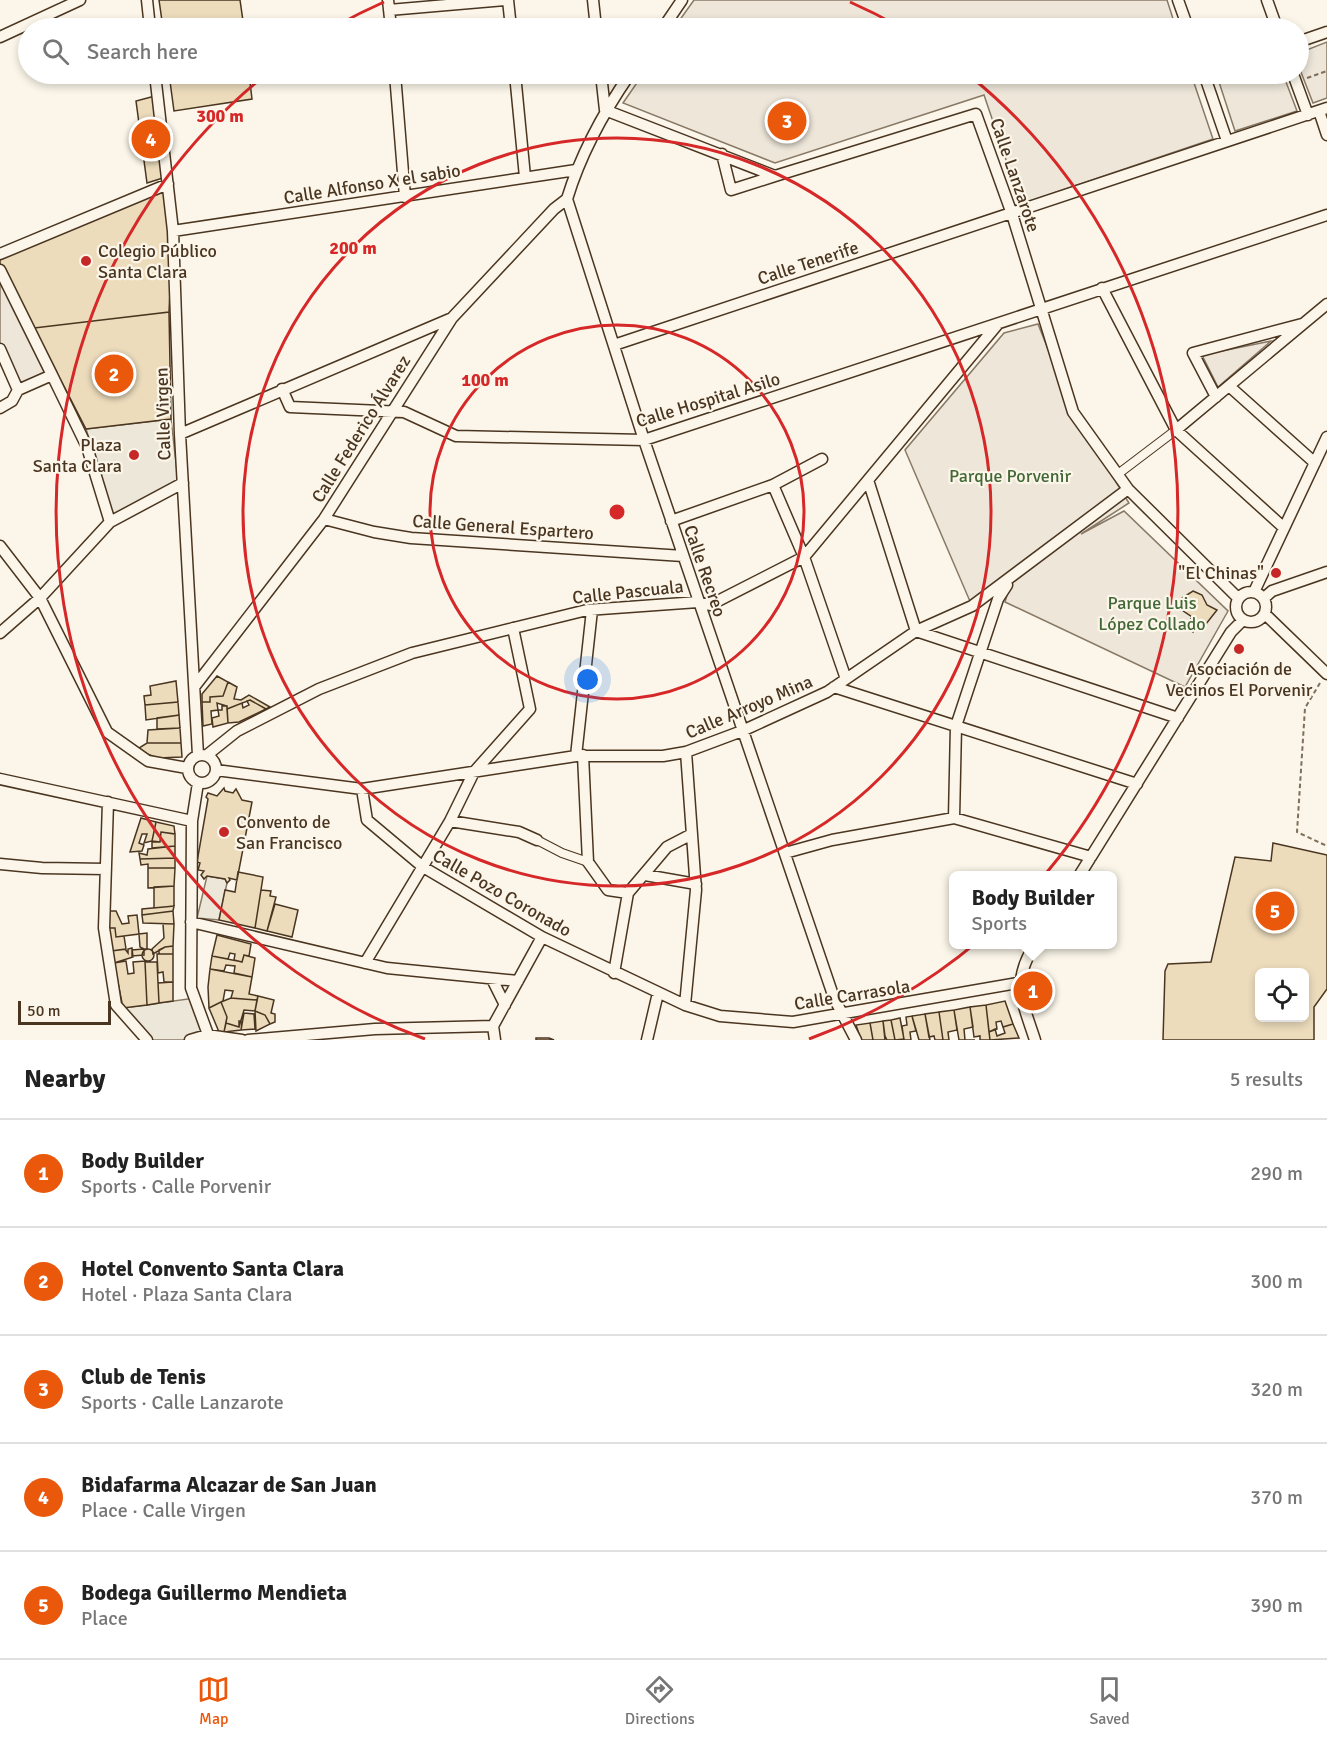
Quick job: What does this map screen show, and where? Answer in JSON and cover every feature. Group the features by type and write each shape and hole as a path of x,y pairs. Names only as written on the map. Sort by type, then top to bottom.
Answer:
{"street":[{"path":"42,18 80,0"},
{"path":"147,0 149,18"},
{"path":"389,5 507,0 510,18"},
{"path":"593,0 595,18"},
{"path":"670,18 682,0"},
{"path":"1178,0 1184,18"},
{"path":"1267,0 1273,18"},
{"path":"0,38 18,29"},
{"path":"1309,38 1327,32"},
{"name":"Calle Virgen","path":"156,84 173,231 180,434 195,686 203,755"},
{"path":"396,84 405,197"},
{"path":"516,84 525,177"},
{"path":"602,84 604,110"},
{"path":"567,199 576,170 604,110 623,84"},
{"path":"1209,84 1227,141"},
{"path":"1296,84 1308,115"},
{"path":"604,110 776,176"},
{"path":"1323,110 1327,135"},
{"name":"Calle Tenerife","path":"614,345 1323,110"},
{"name":"Calle Lanzarote","path":"722,154 731,190 976,114 1012,214 1072,412 1128,489 1238,598"},
{"name":"Calle Alfonso X el sabio","path":"173,231 576,170"},
{"path":"0,254 168,184"},
{"name":"Calle Federico Álvarez","path":"195,686 324,519 390,412 452,318 554,209 567,199"},
{"name":"Calle Recreo","path":"567,199 644,440 742,731 834,998 856,1040"},
{"name":"Calle Hospital Asilo","path":"282,389 290,407 404,412 456,436 644,440 1327,214"},
{"path":"0,270 87,447 110,522"},
{"path":"1102,288 1176,430 1283,527"},
{"path":"1118,474 1176,430 1327,304"},
{"path":"180,434 452,318"},
{"path":"1216,397 1193,353 1305,323"},
{"name":"Calle Pascuala","path":"203,755 237,731 319,689 412,653 592,610 698,602 710,605 804,557 997,325"},
{"path":"0,350 18,390"},
{"path":"0,408 12,401 18,390 52,375"},
{"path":"1229,386 1315,462"},
{"path":"1254,592 1327,437"},
{"path":"671,521 773,485 822,459"},
{"path":"868,480 916,631 1178,718"},
{"path":"0,632 40,598 110,522 183,483"},
{"path":"773,485 804,557 846,679"},
{"name":"Calle Arroyo Mina","path":"216,770 362,789 580,755 663,756 686,752 742,731 834,687 916,631 972,606 1011,579 1128,489"},
{"name":"Calle General Espartero","path":"324,519 374,532 411,537 683,556"},
{"path":"0,546 40,598 107,732 148,761 188,768"},
{"path":"1264,598 1272,591 1327,572"},
{"path":"954,818 956,726 998,599 1011,579"},
{"path":"1264,598 1248,591 1238,598 1236,613 1243,620 1255,622 1265,614"},
{"path":"1264,598 1265,614 1324,677"},
{"path":"592,610 580,755 588,862 608,890 628,893"},
{"path":"1082,871 1232,632 1243,620"},
{"path":"365,963 450,821 474,772 530,709 513,628"},
{"path":"834,687 1137,784"},
{"path":"685,1005 696,884 686,752"},
{"path":"203,755 214,761 216,770 212,779 198,783 190,778 188,768 191,760 203,755"},
{"path":"0,779 192,821"},
{"path":"198,783 192,821 191,988 209,1037"},
{"name":"Calle Pozo Coronado","path":"362,789 367,820 423,867 542,937 658,993"},
{"path":"108,802 104,928 116,1005 147,1040"},
{"path":"785,853 832,840 954,818 1091,857"},
{"path":"450,821 519,832 562,853 588,862"},
{"path":"614,973 628,893 667,847 692,834"},
{"path":"0,864 42,868 106,869"},
{"path":"645,875 696,884"},
{"path":"191,922 387,968 518,981"},
{"path":"495,1040 493,1026 542,937"},
{"path":"1032,949 1023,963 1018,983 1035,1040"},
{"path":"492,979 505,1005"},
{"name":"Calle Carrasola","path":"658,993 685,1005 720,1016 793,1022 1018,983"},
{"path":"647,1040 658,993"},
{"path":"249,1040 375,1029 493,1026"},
{"path":"190,1040 209,1037 242,1040"}],"path":[{"path":"1309,75 1327,71"},
{"path":"1324,677 1305,708 1297,832 1327,846"}],"green space":[{"path":"694,0 1167,0 1173,18 681,18"},
{"path":"1327,42 1327,98 1313,103 1306,84 1309,84 1309,49"},
{"path":"636,84 1194,84 1213,139 1021,204 984,95 775,163 623,103"},
{"path":"1220,84 1287,84 1297,111 1235,131"},
{"path":"0,270 52,375 18,390 0,349"},
{"name":"Parque Porvenir","path":"1038,324 1073,412 1129,503 1081,534 1124,511 1228,611 1185,687 1005,602 1011,581 972,606 905,450 1004,333"},
{"path":"1271,341 1218,387 1202,355"}],"shaded area":[{"name":"Plaza Santa Clara","path":"171,419 178,480 113,515 86,429"},
{"path":"207,876 225,879 227,883 219,920 197,918"},
{"path":"195,998 207,1035 190,1040 148,1040 123,1008"}],"building":[{"path":"159,0 240,0 243,18 162,18"},
{"path":"170,84 250,84 252,99 174,111"},
{"path":"155,96 166,177 147,183 136,101"},
{"name":"Colegio Público Santa Clara","path":"168,184 173,231 169,312 34,328 0,268 0,254"},
{"path":"169,312 171,419 86,429 34,328"},
{"path":"1193,591 1202,595 1207,605 1217,610 1206,624 1201,620 1193,632 1185,628 1192,617 1182,610 1182,598"},
{"path":"217,676 228,682 223,696 210,697 210,702 202,702 202,694"},
{"path":"176,681 178,702 145,705 144,696 151,695 150,686"},
{"path":"228,682 237,687 234,699 241,700 249,695 270,707 266,709 250,700 227,709 227,706 217,703 218,710 211,711 212,724 203,726 202,702 210,702 210,697 223,696"},
{"path":"250,700 266,709 239,722 228,723 227,709 242,703 243,708 249,705 247,701"},
{"path":"178,702 179,715 146,720 145,705"},
{"path":"222,706 227,706 228,723 213,727 212,718 219,716 218,710 222,710"},
{"path":"179,715 180,728 157,729 157,718"},
{"path":"180,728 181,743 147,743 148,730"},
{"path":"147,743 181,743 182,757 158,758 147,754 139,748"},
{"name":"Convento de San Francisco","path":"224,788 225,791 233,793 236,789 242,800 252,802 237,880 229,878 227,883 225,879 207,876 204,879 201,875 204,871 198,870 200,863 197,862 208,799 206,797 208,793 217,796"},
{"path":"141,818 156,822 152,841 144,843 147,834 142,834 139,843 144,845 142,851 130,852"},
{"path":"156,822 174,826 175,834 161,832 160,842 152,841"},
{"path":"161,832 175,834 175,846 152,848 152,842 160,842"},
{"path":"1273,843 1327,855 1327,989 1314,1007 1314,1040 1163,1040 1165,971 1168,964 1211,962 1235,857 1271,861"},
{"path":"175,846 175,858 140,859 139,853 147,855 148,849"},
{"path":"175,858 175,868 148,868 148,864 141,865 140,859"},
{"path":"148,868 175,868 174,886 148,888"},
{"path":"238,872 263,877 255,928 219,920 225,890 235,892"},
{"path":"174,886 174,906 154,908 154,887"},
{"path":"261,890 271,891 270,896 276,897 267,931 255,928"},
{"path":"275,904 298,910 292,937 267,931"},
{"path":"174,906 173,911 142,915 142,909"},
{"path":"107,911 116,911 122,924 129,923 128,916 137,915 139,934 116,937 115,928 109,928"},
{"path":"173,911 174,924 143,923 142,915"},
{"path":"163,924 174,924 173,946 165,947 153,954 152,949 164,938"},
{"path":"109,928 115,928 116,937 124,936 126,949 112,951"},
{"path":"147,933 147,949 140,947 139,934"},
{"path":"217,935 251,944 249,956 244,955 242,962 234,960 235,954 230,953 228,959 212,956"},
{"path":"173,946 173,954 159,954 159,950"},
{"path":"132,948 133,957 114,963 112,951 125,949 128,953 128,949"},
{"path":"144,949 144,955 132,956 132,950"},
{"path":"148,949 154,955 148,961 142,955"},
{"path":"157,954 173,954 173,982 164,982 163,972 158,973"},
{"path":"244,955 255,958 252,977 234,973 235,966 226,965 224,971 210,969 212,956 242,962"},
{"path":"126,961 128,974 134,973 133,962 145,961 147,1005 123,1008 114,963"},
{"path":"145,962 157,962 159,1003 147,1005"},
{"path":"210,969 252,977 249,994 258,996 257,1000 231,998 233,991 225,990 223,1001 209,1008"},
{"path":"173,982 173,1001 159,1003 158,983"},
{"path":"258,996 274,1000 271,1013 275,1014 275,1022 270,1024 265,1015 255,1011"},
{"path":"231,998 257,1000 255,1011 244,1010 239,1027 226,1023 227,1017 221,1002"},
{"path":"1005,1001 1013,1024 1003,1027 1001,1021 996,1022 997,1029 989,1032 986,1005"},
{"path":"221,1002 227,1017 224,1032 219,1032 209,1008"},
{"path":"986,1005 990,1040 980,1040 980,1036 974,1037 970,1007"},
{"path":"970,1007 973,1027 964,1029 965,1040 959,1040 954,1010"},
{"path":"954,1010 957,1030 948,1032 949,1040 943,1040 939,1012"},
{"path":"255,1011 265,1015 270,1024 256,1031"},
{"path":"939,1012 943,1040 935,1040 934,1036 929,1037 925,1014"},
{"path":"244,1013 254,1014 255,1029 241,1030"},
{"path":"925,1014 930,1040 919,1040 912,1016"},
{"path":"912,1016 916,1031 910,1032 911,1040 904,1040 902,1026 907,1025 906,1017"},
{"path":"900,1018 904,1039 895,1040 891,1020"},
{"path":"891,1020 895,1040 887,1040 883,1021"},
{"path":"239,1021 242,1022 241,1030 224,1032 226,1023 239,1027"},
{"path":"883,1021 885,1040 873,1040 870,1023"},
{"path":"870,1023 873,1040 861,1040 856,1025"},
{"path":"1013,1024 1019,1038 990,1040 989,1032 995,1029 997,1036 1005,1033 1003,1027"},
{"path":"536,1038 549,1038 554,1040 536,1040"}],"place":[{"name":"Club de Tenis","path":"787,121"},
{"name":"Bidafarma Alcazar de San Juan","path":"151,139"},
{"name":"Colegio Público Santa Clara","path":"86,261"},
{"name":"Hotel Convento Santa Clara","path":"114,374"},
{"name":"Plaza Santa Clara","path":"134,455"},
{"name":"\"El Chinas\"","path":"1276,573"},
{"name":"Asociación de Vecinos El Porvenir","path":"1239,649"},
{"name":"Convento de San Francisco","path":"224,832"},
{"name":"Bodega Guillermo Mendieta","path":"1275,911"},
{"name":"Body Builder","path":"1033,991"}],"park label":[{"name":"Parque Luis López Collado","path":"1152,613"}]}
